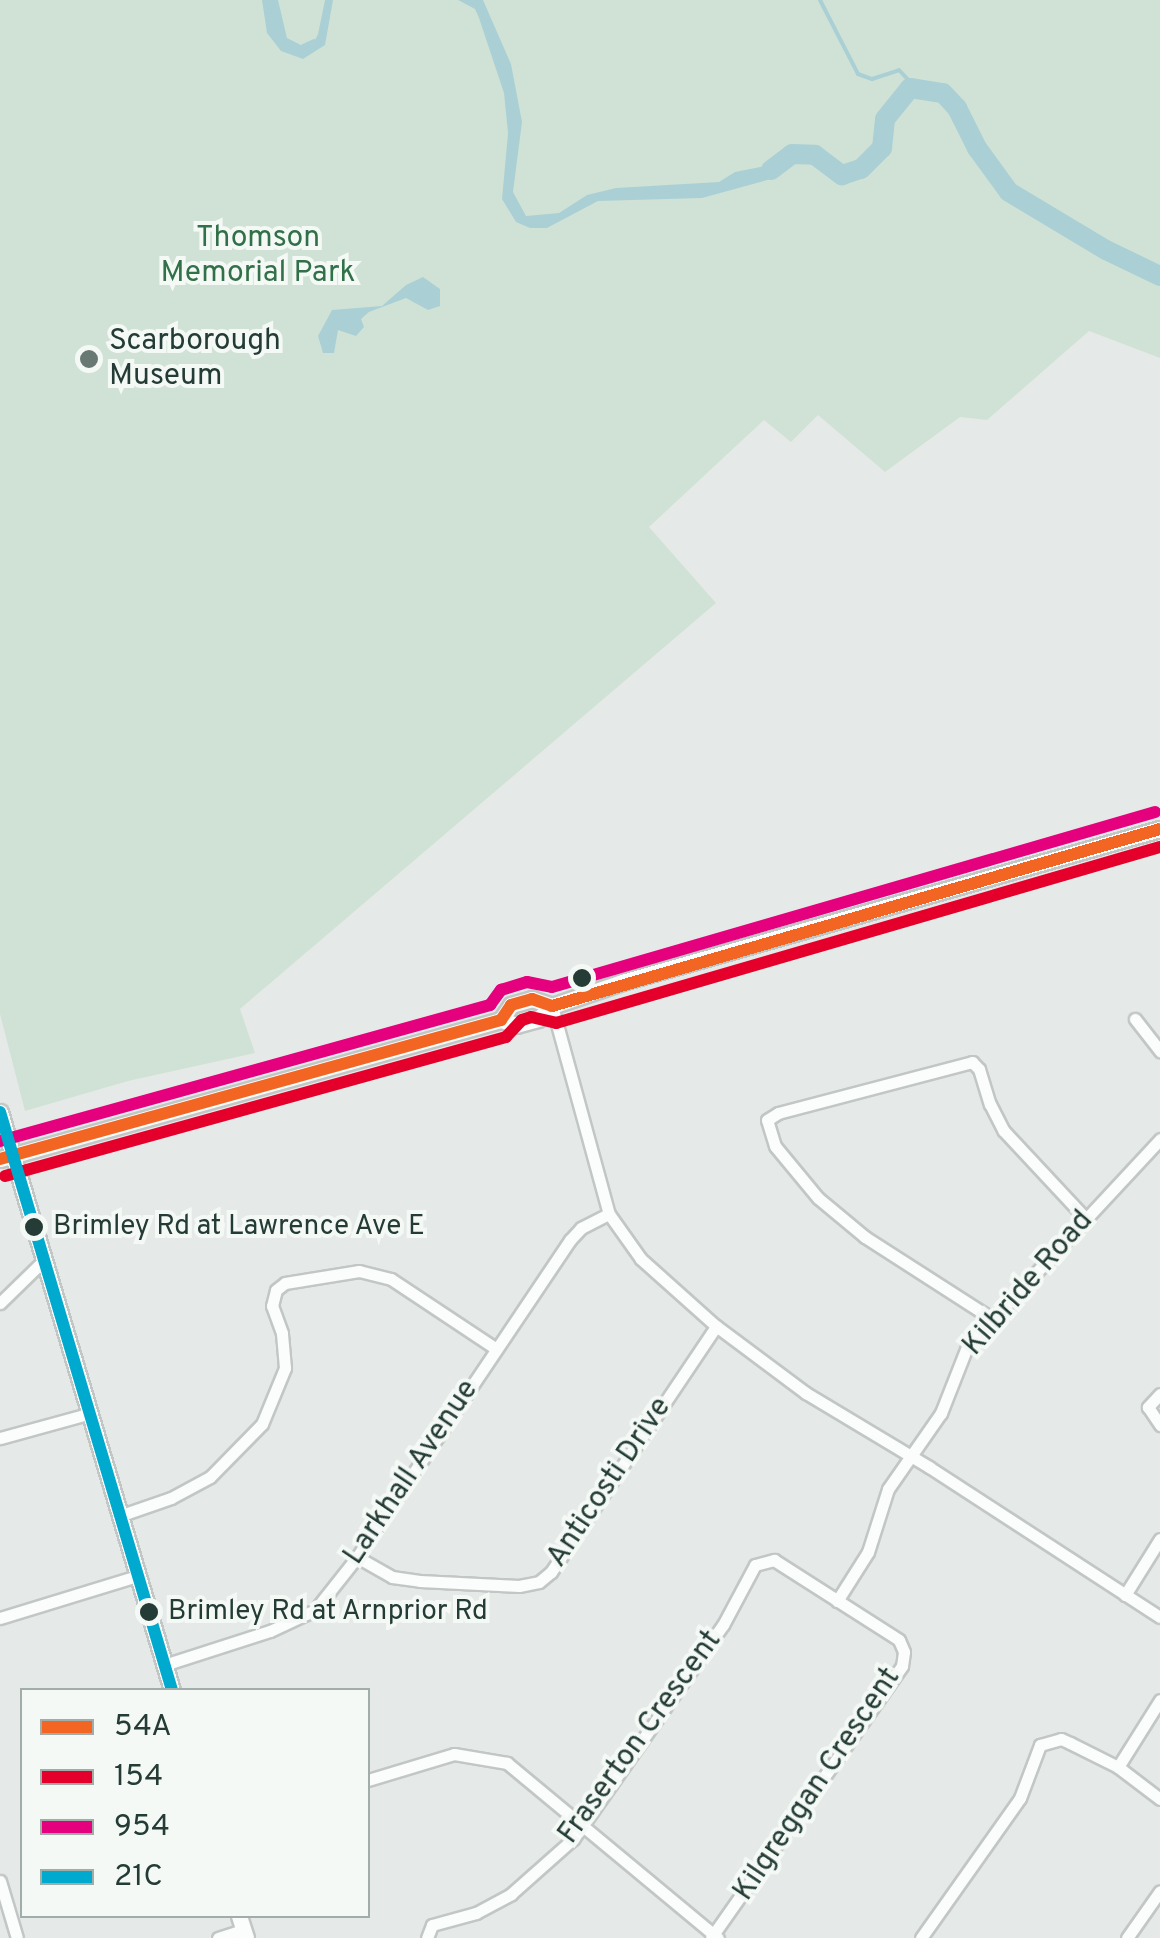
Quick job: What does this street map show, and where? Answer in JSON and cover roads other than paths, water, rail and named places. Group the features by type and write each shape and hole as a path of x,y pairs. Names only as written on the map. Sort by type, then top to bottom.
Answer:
{"main road":[{"path":"5,1157 501,1020 511,1005 532,999 552,1006 622,982 1160,828"},
{"path":"0,1112 5,1157 42,1263 171,1688"}],"street":[{"path":"552,1006 610,1214 641,1259 716,1326 806,1393 912,1456 1160,1617"},
{"path":"1135,1020 1160,1051"},
{"path":"991,1318 865,1237 818,1198 775,1146 767,1132 767,1120 778,1113 972,1062 979,1069 1004,1131 1086,1219"},
{"name":"Kilbride Road","path":"837,1601 868,1552 888,1489 941,1413 966,1347 1160,1140"},
{"name":"Larkhall Avenue","path":"164,1665 299,1621 328,1596 570,1240 581,1228 610,1214"},
{"path":"0,1303 42,1263"},
{"path":"119,1516 171,1498 210,1477 262,1424 285,1368 282,1332 272,1306 276,1290 285,1283 359,1271 390,1278 496,1348"},
{"name":"Anticosti Drive","path":"357,1557 392,1577 504,1586 539,1582 552,1572 716,1326"},
{"path":"1160,1394 1148,1408 1160,1425"},
{"path":"0,1438 88,1414"},
{"path":"1124,1596 1160,1539"},
{"name":"Fraserton Crescent","path":"427,1938 432,1925 476,1913 511,1894 540,1872 585,1825 723,1624 755,1565 774,1560 837,1601"},
{"path":"0,1618 137,1576"},
{"name":"Kilgreggan Crescent","path":"715,1937 902,1666 904,1652 899,1640 837,1601"},
{"path":"1118,1768 1160,1700"},
{"path":"922,1938 1020,1798 1040,1746 1062,1739 1118,1768 1160,1798"},
{"path":"370,1779 454,1754 508,1763 715,1937"},
{"path":"0,1881 17,1938"},
{"path":"1127,1938 1160,1891"},
{"path":"218,1938 243,1928"}],"water":[{"path":"262,0 278,0 287,38 303,46 313,44 325,0 333,0 325,45 303,59 281,51 267,33"},
{"path":"458,0 483,0 511,64 522,122 513,192 526,216 559,213 587,195 616,188 719,182 735,172 771,165 771,179 702,198 598,201 547,228 530,228 516,222 502,199 508,133 504,93 475,9"},
{"path":"423,277 440,289 440,306 428,310 406,298 369,312 361,319 364,327 356,336 338,330 334,353 323,353 318,336 332,310 382,306 406,285"}],"waterway":[{"path":"820,0 858,74 872,79 899,70 914,86"},
{"path":"303,46 314,41"},
{"path":"771,170 792,154 815,155 842,175 861,169 882,148 885,119 910,88 943,93 957,108 977,148 1009,192 1106,250 1160,276"}],"place":[{"name":"Scarborough Museum","path":"89,359"},
{"name":"Brimley Rd at Lawrence Ave E","path":"34,1227"},
{"name":"Brimley Rd at Arnprior Rd","path":"149,1612"}],"park label":[{"name":"Thomson Memorial Park","path":"258,256"}]}
